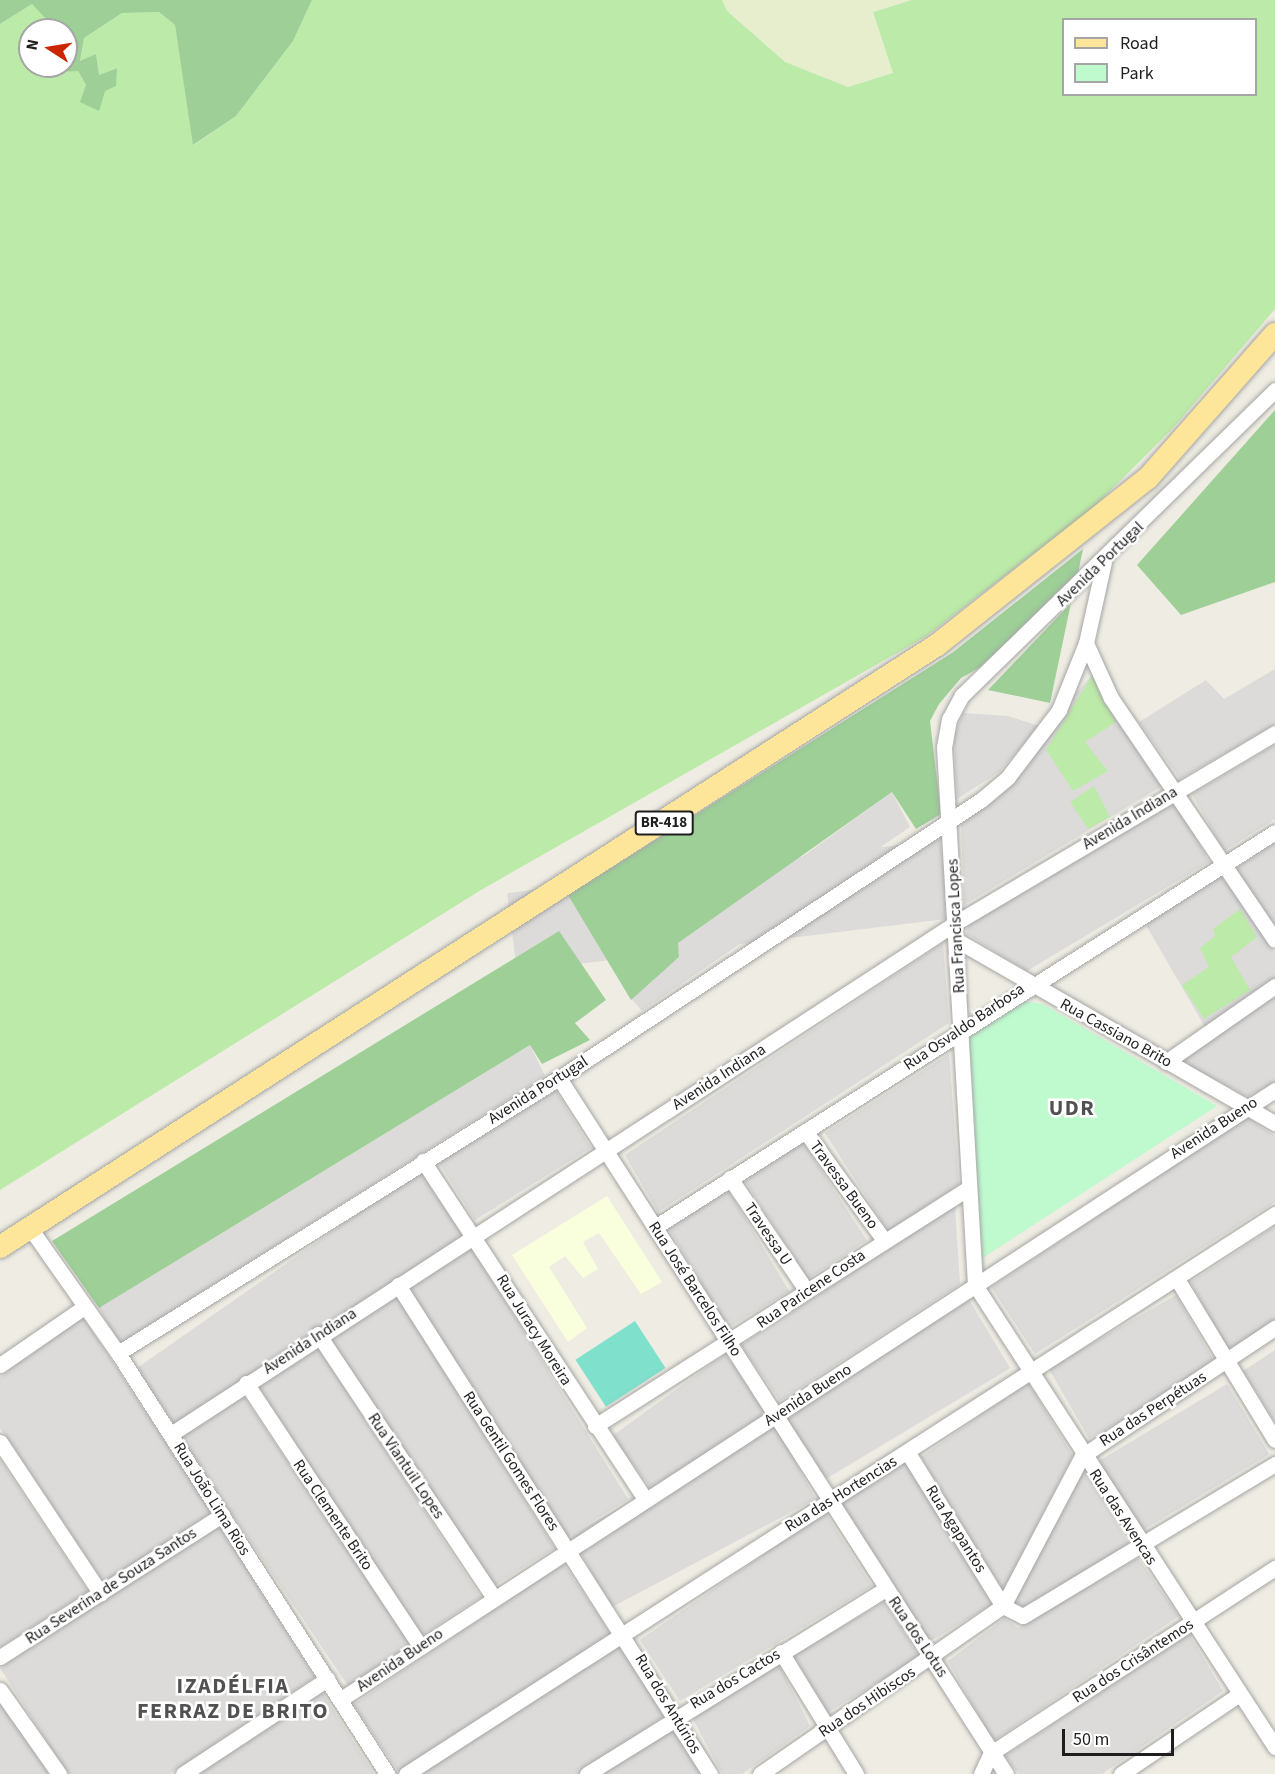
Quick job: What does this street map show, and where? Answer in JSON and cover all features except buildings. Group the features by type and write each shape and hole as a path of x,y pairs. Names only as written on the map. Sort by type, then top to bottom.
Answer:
{"main road":[{"name":"BR-418","path":"0,1247 937,645 1149,478 1275,333"}],"street":[{"name":"Avenida Portugal","path":"944,747 949,719 962,695 1104,562 1275,390"},
{"name":"Avenida Portugal","path":"118,1353 559,1078 950,816 990,792 1035,747 1059,710 1086,643 1104,562"},
{"path":"1086,643 1111,698 1275,940"},
{"name":"Avenida Indiana","path":"171,1434 318,1334 474,1237 957,922 1275,733"},
{"name":"Rua Francisca Lopes","path":"944,747 958,941 966,1190 975,1285"},
{"name":"Rua Osvaldo Barbosa","path":"655,1227 960,1031 1029,984 1275,832"},
{"name":"Rua Cassiano Brito","path":"958,941 1166,1062 1249,1105 1275,1123"},
{"path":"1166,1062 1275,986"},
{"name":"Rua José Barcelos Filho","path":"559,1078 729,1344 778,1414 827,1501"},
{"name":"Avenida Bueno","path":"341,1700 567,1549 1275,1090"},
{"name":"Travessa Bueno","path":"804,1131 884,1240"},
{"name":"Rua Juracy Moreira","path":"423,1161 645,1499"},
{"name":"Travessa U","path":"730,1178 806,1290"},
{"name":"Rua Paricene Costa","path":"595,1426 729,1344 806,1290 966,1190"},
{"name":"Rua das Hortencias","path":"406,1774 626,1635 827,1501 908,1453 1275,1214"},
{"name":"Rua João Lima Rios","path":"30,1228 118,1353 171,1434 387,1774"},
{"path":"1177,1279 1275,1440"},
{"name":"Rua Gentil Gomes Flores","path":"398,1285 567,1549 626,1635"},
{"name":"Rua das Avencas","path":"975,1285 1140,1546 1194,1621 1238,1695 1275,1747"},
{"path":"0,1365 84,1307"},
{"name":"Rua das Perpétuas","path":"1003,1606 1082,1456 1275,1328"},
{"name":"Rua Viantuil Lopes","path":"318,1334 494,1598"},
{"name":"Rua Clemente Brito","path":"246,1383 420,1646"},
{"path":"0,1442 101,1594"},
{"name":"Rua Agapantos","path":"908,1453 1003,1606"},
{"path":"1003,1606 1023,1616 1032,1613 1275,1464"},
{"name":"Rua dos Lotus","path":"827,1501 934,1658 991,1754 1006,1774"},
{"name":"Rua Severina de Souza Santos","path":"0,1657 222,1515"},
{"name":"Rua dos Crisântemos","path":"991,1754 1275,1568"},
{"name":"Rua dos Cactos","path":"587,1774 677,1714 885,1589"},
{"name":"Rua dos Hibiscos","path":"760,1774 934,1658 1003,1606"},
{"name":"Rua dos Antúrios","path":"626,1635 677,1714 710,1774"},
{"path":"781,1652 856,1774"},
{"path":"183,1774 327,1679"},
{"path":"0,1690 59,1774"},
{"path":"1121,1774 1238,1695"},
{"path":"981,1774 991,1754"}],"shaded area":[{"path":"722,0 912,0 873,12 893,73 848,87 785,62 727,11"},
{"path":"1275,669 1275,724 1180,779 1139,722 1206,680 1224,699"},
{"path":"1093,674 1112,712 1162,786 964,905 961,825"},
{"path":"963,713 1008,716 1039,726 999,772 957,799 954,737"},
{"path":"1275,745 1275,819 1224,851 1192,794"},
{"path":"892,792 910,827 642,1011 627,994 679,958 679,946"},
{"path":"1177,802 1209,862 1027,971 967,934 968,925"},
{"path":"940,840 950,918 517,972 507,893"},
{"path":"1275,842 1275,926 1235,869"},
{"path":"1221,873 1275,953 1275,978 1205,1027 1143,920"},
{"path":"943,943 949,1023 658,1212 625,1155"},
{"path":"1275,993 1275,1082 1248,1097 1179,1061"},
{"path":"530,1045 545,1076 119,1344 99,1308"},
{"path":"949,1054 959,1185 888,1231 825,1133"},
{"path":"555,1090 591,1148 475,1220 439,1163"},
{"path":"1247,1117 1275,1136 1275,1202 1035,1354 991,1287"},
{"path":"801,1139 867,1240 808,1279 742,1177"},
{"path":"420,1170 465,1235 181,1434 136,1369"},
{"path":"729,1191 789,1291 728,1328 668,1228"},
{"path":"607,1196 662,1282 641,1294 599,1233 583,1242 598,1269 583,1278 565,1256 549,1267 587,1328 568,1342 512,1255"},
{"path":"955,1206 960,1284 780,1401 741,1345"},
{"path":"1275,1226 1275,1327 1229,1357 1191,1282"},
{"path":"472,1249 628,1499 566,1538 409,1288"},
{"path":"395,1293 555,1548 487,1591 327,1335"},
{"path":"1176,1295 1216,1365 1089,1439 1049,1368"},
{"path":"968,1298 1010,1368 823,1481 781,1410"},
{"path":"83,1317 212,1512 104,1583 0,1428 0,1377"},
{"path":"635,1321 665,1368 606,1407 575,1360"},
{"path":"316,1344 480,1597 419,1637 255,1384"},
{"path":"1275,1350 1275,1422 1243,1371"},
{"path":"725,1354 767,1412 655,1494 613,1436"},
{"path":"1028,1382 1073,1456 1003,1590 921,1457"},
{"path":"1227,1384 1269,1454 1140,1532 1098,1462"},
{"path":"243,1396 410,1644 348,1686 181,1438"},
{"path":"776,1425 815,1499 611,1608 571,1534"},
{"path":"0,1460 88,1591 0,1647"},
{"path":"906,1461 992,1604 924,1645 838,1502"},
{"path":"1083,1467 1129,1544 1022,1610 1010,1606"},
{"path":"825,1512 872,1586 680,1701 640,1640"},
{"path":"219,1525 315,1677 170,1774 68,1774 0,1668"},
{"path":"1138,1558 1179,1616 993,1741 948,1661 1005,1618 1018,1628"},
{"path":"563,1563 611,1634 404,1774 400,1774 353,1704"},
{"path":"885,1601 919,1658 827,1713 793,1656"},
{"path":"1189,1634 1223,1691 1102,1774 1019,1774 1005,1756"},
{"path":"623,1642 670,1712 579,1774 416,1774"},
{"path":"778,1663 810,1726 742,1774 722,1774 693,1719"},
{"path":"322,1692 374,1774 193,1774"},
{"path":"0,1702 51,1774 0,1774"},
{"path":"674,1721 703,1774 595,1774"}],"green space":[{"path":"0,0 312,0 293,41 236,116 193,145 175,25 159,12 122,13 84,38 80,61 96,54 99,75 117,68 116,86 105,91 99,111 80,102 86,85 78,71 78,18 45,18 32,4 0,24"},
{"path":"312,0 722,0 727,11 785,62 848,87 893,73 873,12 912,0 1275,0 1275,309 1173,428 1094,507 925,637 481,890 0,1190 0,24 32,4 48,18 18,18 18,78 78,78 78,71 86,85 105,91 116,68 99,75 96,54 80,62 84,38 122,13 159,12 175,25 194,145 236,116 293,41"},
{"path":"1275,410 1275,582 1181,615 1137,565"},
{"path":"1083,549 1077,578 979,668 961,678 939,704 930,721 941,814 916,829 892,792 678,943 679,957 631,1000 568,895 952,653"},
{"path":"1071,603 1050,703 988,690"},
{"path":"1093,674 1116,722 1085,742 1108,771 1073,791 1046,750"},
{"path":"1094,786 1110,817 1088,829 1070,802"},
{"path":"1240,909 1257,937 1231,957 1250,990 1204,1019 1182,985 1209,967 1200,948 1215,936 1213,929"},
{"path":"559,931 606,1000 575,1023 590,1040 542,1064 530,1045 99,1308 52,1241"},
{"path":"1016,1000 1043,1004 1217,1106 978,1261 964,1036"}],"district":[{"name":"UDR","path":"1072,1109"},
{"name":"IZADÉLFIA FERRAZ DE BRITO","path":"233,1698"}]}
